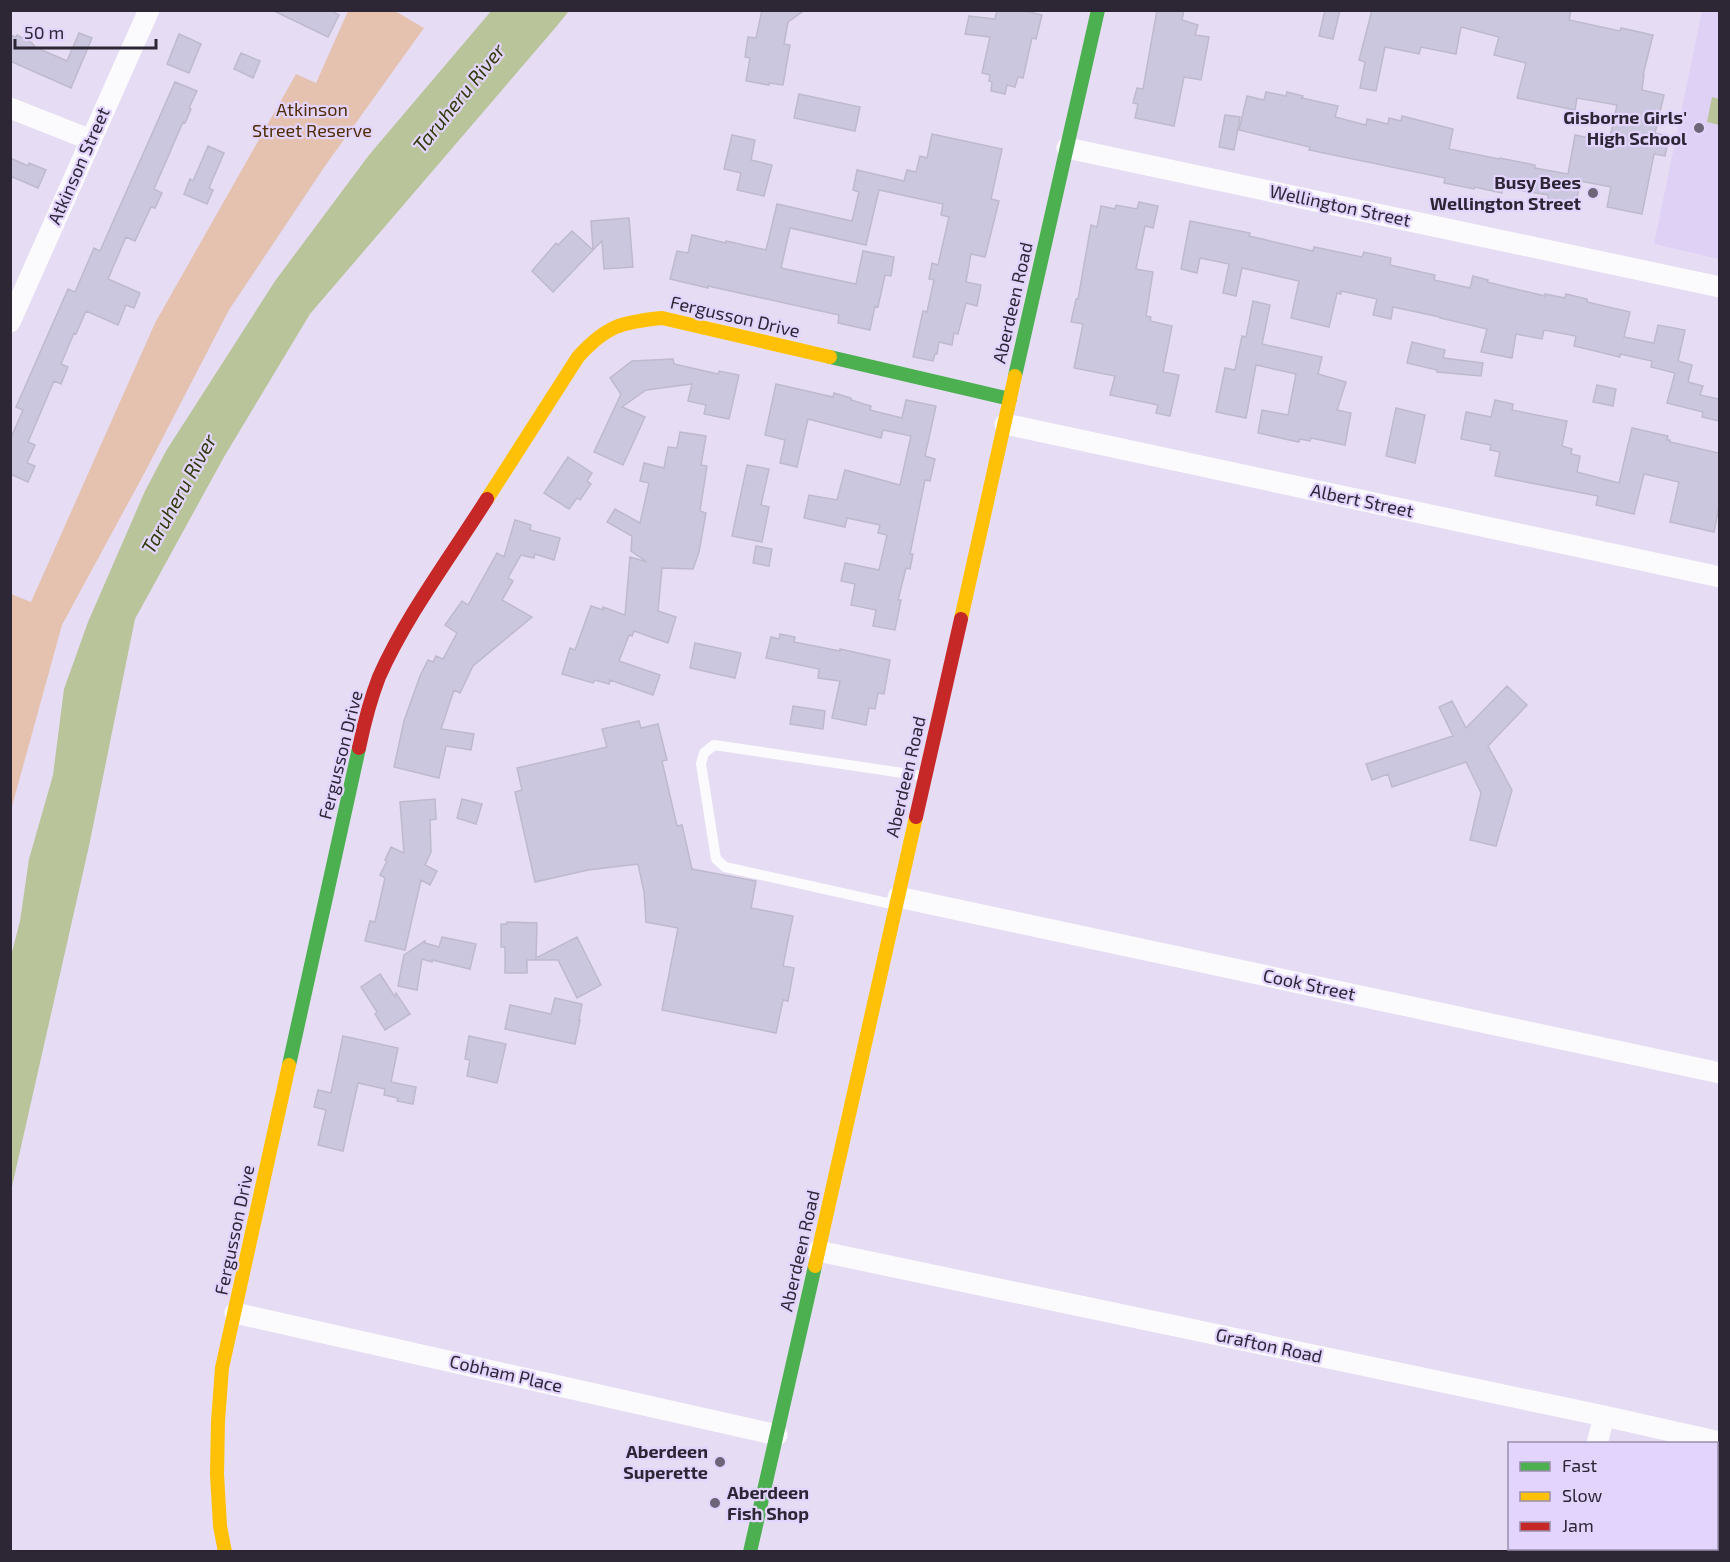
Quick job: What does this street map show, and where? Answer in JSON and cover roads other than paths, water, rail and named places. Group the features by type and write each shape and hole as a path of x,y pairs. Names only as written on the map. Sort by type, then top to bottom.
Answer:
{"street":[{"name":"Atkinson Street","path":"10,322 149,10"},
{"name":"Aberdeen Road","path":"750,1551 1098,10"},
{"path":"10,108 91,140"},
{"name":"Wellington Street","path":"1067,148 1719,287"},
{"name":"Fergusson Drive","path":"225,1551 217,1488 217,1430 222,1368 365,720 379,678 405,627 579,357 594,339 610,328 635,320 662,318 1010,399"},
{"name":"Albert Street","path":"1005,424 1719,577"},
{"name":"Cook Street","path":"897,901 1719,1073"},
{"name":"Grafton Road","path":"818,1251 1719,1442"},
{"name":"Cobham Place","path":"235,1313 777,1435"},
{"path":"1597,1442 1604,1416"}],"lane":[{"path":"897,901 725,867 716,859 701,764 704,753 714,745 925,776"}],"water":[{"name":"Taruheru River","path":"492,10 569,11 310,314 224,457 135,619 89,846 11,1191 11,956 20,921 29,859 53,775 64,689 88,622 145,491 166,451 275,281 369,155"},
{"path":"1712,97 1719,99 1719,125 1707,122"}],"place":[{"name":"Gisborne Girls' High School","path":"1699,128"},
{"name":"Busy Bees Wellington Street","path":"1593,193"},
{"name":"Aberdeen Superette","path":"720,1462"},
{"name":"Aberdeen Fish Shop","path":"715,1503"}],"park label":[{"name":"Atkinson Street Reserve","path":"312,120"}]}
